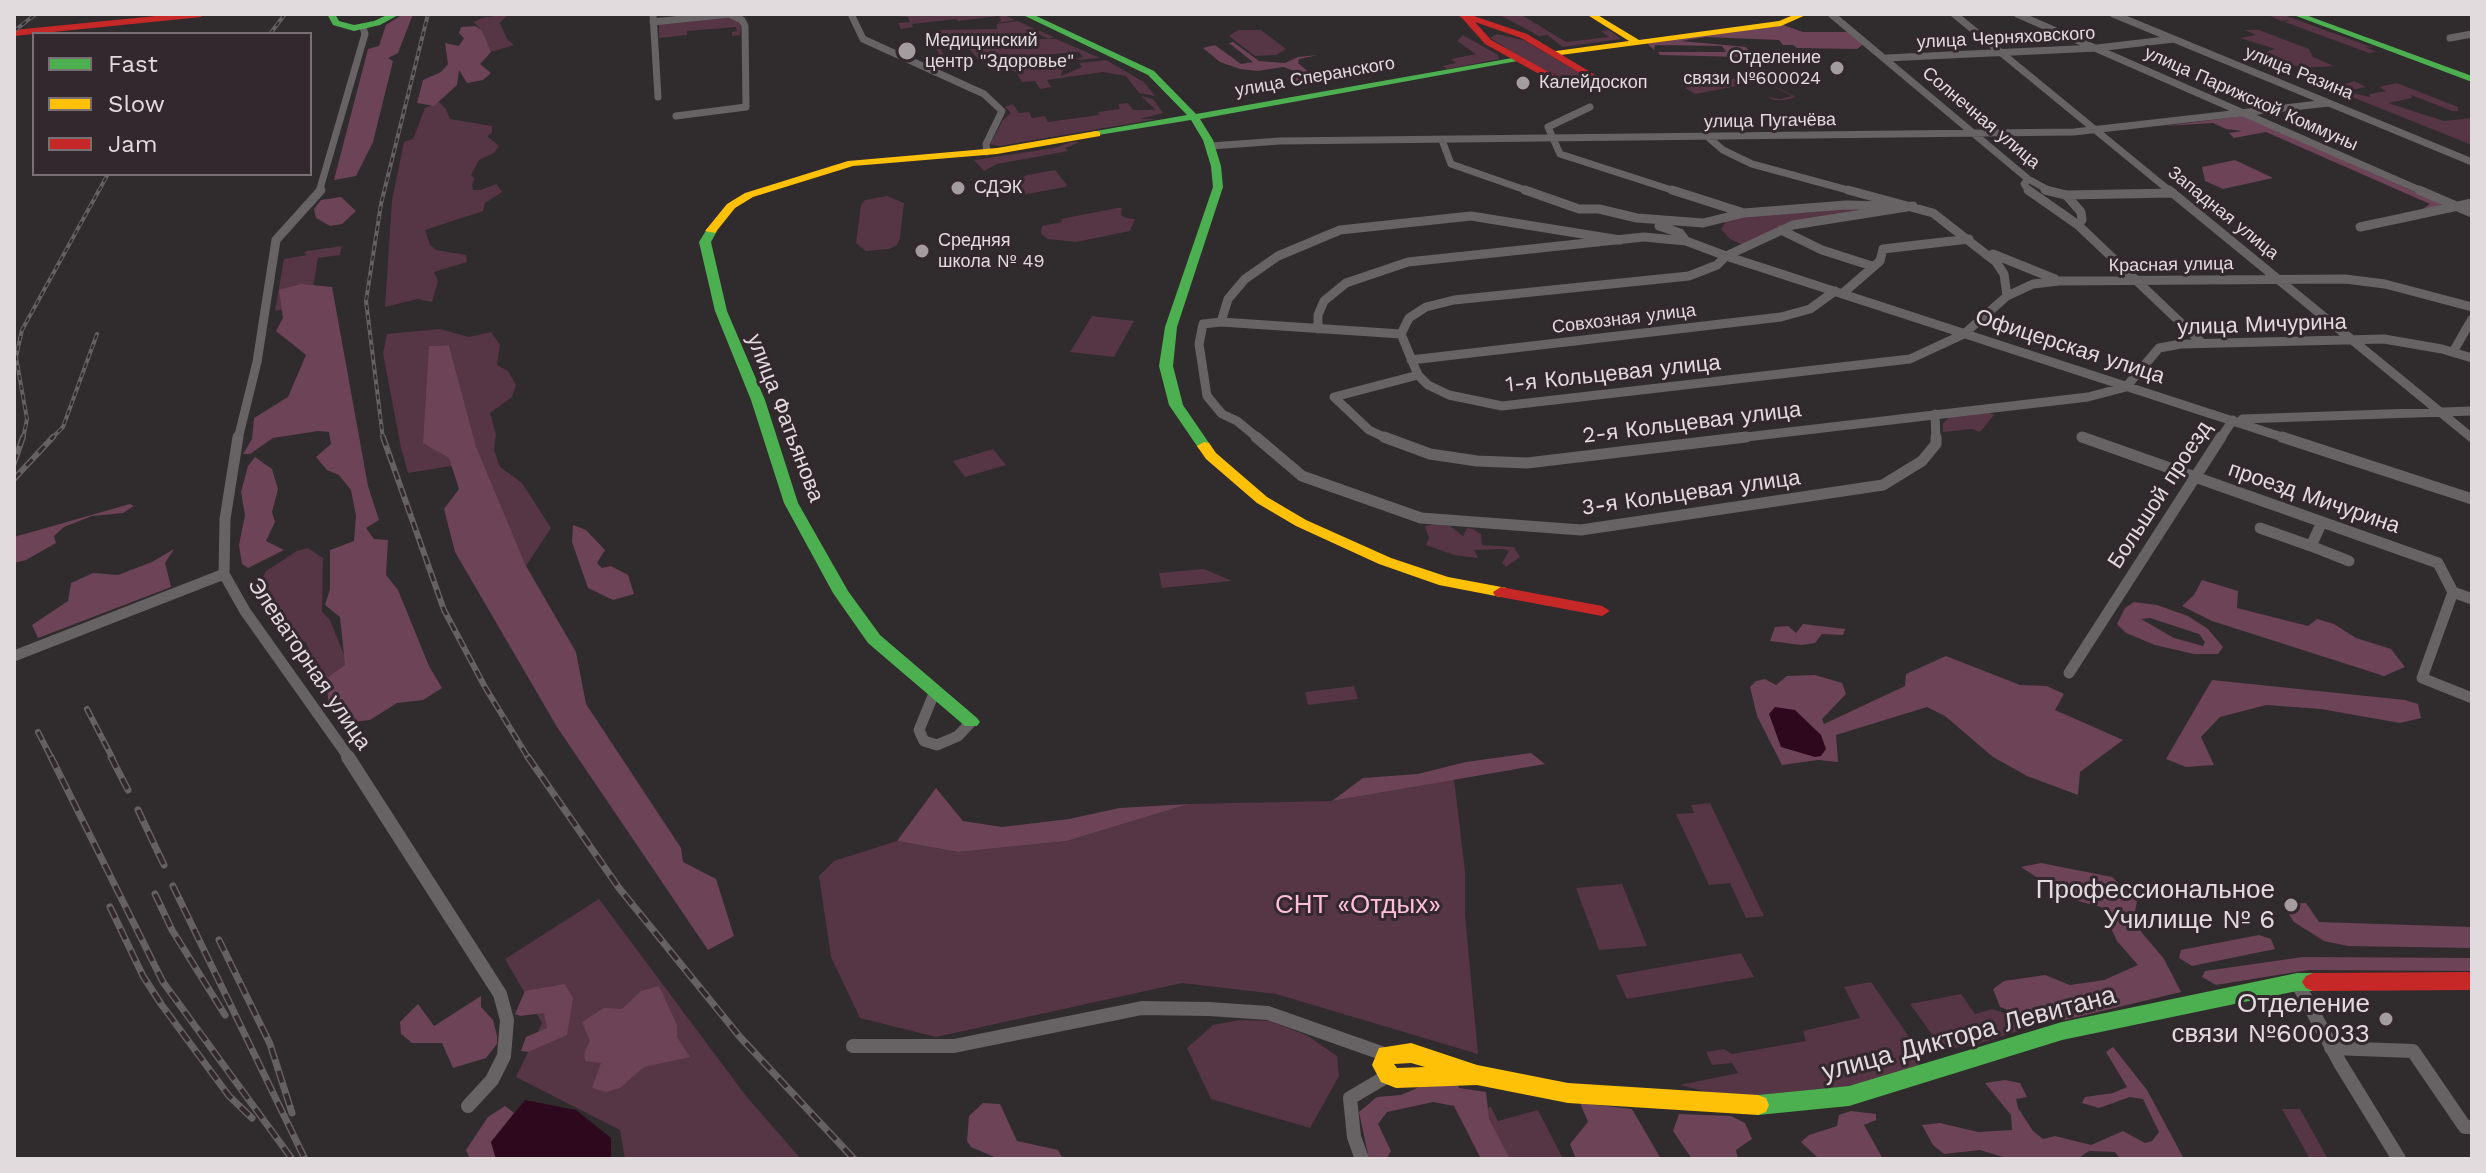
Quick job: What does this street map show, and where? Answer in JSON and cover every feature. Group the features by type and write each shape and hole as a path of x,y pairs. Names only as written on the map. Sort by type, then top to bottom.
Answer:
{"street":[{"path":"14,33 201,14"},
{"path":"331,14 336,23 343,26 363,27 396,14"},
{"path":"658,97 653,18 729,14 742,20 745,26 746,107 676,116"},
{"path":"851,14 863,39 984,94 1002,111 986,144 987,152"},
{"path":"1590,14 1636,42"},
{"path":"1556,54 1781,23 1804,14"},
{"name":"Солнечная улица","path":"1831,14 2028,179 2047,191 2066,195"},
{"name":"Западная улица","path":"1954,14 2472,438"},
{"name":"улица Парижской Коммуны","path":"2017,14 2472,213"},
{"name":"улица Разина","path":"2113,14 2472,162"},
{"path":"2295,14 2472,79"},
{"path":"1030,16 1151,73 1195,118 1211,146 1218,187 1171,327 1166,366 1176,405 1211,456 1262,500 1301,523 1385,561 1445,581 1602,611"},
{"path":"1463,16 1516,34 1597,79 1589,84 1570,83 1518,60 1484,40 1463,16"},
{"name":"Элеваторная улица","path":"363,27 365,34 322,189 276,240 257,362 237,443 225,519 224,574 245,611 377,798 500,994 507,1020 504,1056 492,1080 468,1106"},
{"path":"1484,40 1492,34 1516,34"},
{"path":"2450,38 2472,34"},
{"name":"улица Черняховского","path":"1886,58 2097,48 2174,39"},
{"name":"улица Сперанского","path":"852,163 987,152 1518,60"},
{"name":"улица Пугачёва","path":"1211,146 1280,141 2097,131 2328,103"},
{"path":"1590,107 1548,127 1560,154 1744,213"},
{"name":"Красная улица","path":"1709,138 1723,150 1752,164 1933,213 1985,251 2004,274 2007,296 2033,284 2059,281 2374,282 2472,307"},
{"path":"1442,140 1451,164 1579,209 1599,209 1637,218 1703,223 1744,213 1846,205 1913,206"},
{"name":"улица Фатьянова","path":"852,163 802,176 749,195 727,211 705,242 721,311 758,400 791,503 841,593 874,639 971,722"},
{"path":"2028,179 2024,184 2032,195 2078,225 2202,343"},
{"path":"2066,195 2174,193"},
{"path":"2066,195 2081,212 2082,220 2078,225"},
{"path":"2360,227 2472,203"},
{"path":"1418,375 1401,334 1409,318 1426,307 1454,300 1689,276 1717,265 1726,256 1781,230 1913,206"},
{"name":"3-я Кольцевая улица","path":"1620,240 1471,216 1340,230 1278,256 1245,279 1228,299 1221,322 1203,324 1199,344 1207,396 1222,414 1237,421 1302,476 1421,518 1581,530 1883,485 1922,461 1936,444 1935,414"},
{"name":"Офицерская улица","path":"1659,226 1680,233 1686,241 1726,256 2472,499"},
{"path":"1781,230 1822,250 1872,266"},
{"path":"1318,329 1318,315 1324,301 1346,283 1408,262 1644,237 1686,241"},
{"name":"Совхозная улица","path":"1411,360 1781,317 1810,309 1839,293 1880,261 1883,249 1969,239"},
{"name":"Красная улица","path":"1985,251 2059,281"},
{"name":"1-я Кольцевая улица","path":"1418,375 1428,385 1449,395 1502,406 1910,359 1964,334 2007,296"},
{"path":"2453,352 2472,319"},
{"path":"1221,322 1401,334"},
{"name":"улица Мичурина","path":"2126,387 2159,348 2202,343 2384,339 2472,358"},
{"name":"2-я Кольцевая улица","path":"1418,375 1334,397 1369,430 1394,442 1430,454 1477,461 1527,463 2071,399 2126,387"},
{"name":"Большой проезд","path":"2069,673 2233,420 2472,411"},
{"name":"проезд Мичурина","path":"2081,437 2438,563 2453,592"},
{"path":"2311,546 2322,522"},
{"path":"2260,528 2349,561"},
{"path":"14,656 224,574"},
{"path":"2472,599 2453,592 2422,678 2472,698"},
{"path":"935,691 919,730 924,741 937,745 958,736 971,722"},
{"name":"улица Диктора Левитана","path":"853,1046 954,1046 1142,1008 1209,1009 1268,1013 1387,1055 1422,1056 1477,1075 1568,1093 1643,1100 1764,1105 1849,1096 2062,1031 2297,982 2472,981"},
{"path":"2297,982 2331,1048 2399,1159"},
{"path":"2331,1048 2413,1051 2465,1127 2472,1127"},
{"path":"1362,1159 1354,1137 1350,1098 1389,1075 1383,1065 1387,1055"},
{"name":"улица Диктора Левитана","path":"1389,1075 1396,1078 1477,1075"}],"green space":[{"path":"508,14 500,23 507,39 514,45 491,52 482,30 473,22"},
{"path":"1002,14 1015,20 997,23 1001,21 999,16 956,19 912,24 913,27 901,29 898,23 910,22 908,17 892,15"},
{"path":"1498,14 1520,14 1566,42 1609,37 1601,31 1609,30 1621,39 1563,47 1547,35 1539,36"},
{"path":"2266,14 2281,14 2374,48 2365,47 2376,52 2369,53 2285,22 2290,20 2281,21"},
{"path":"728,16 741,22 740,35 732,36 732,32 737,31 736,27 687,31 687,35 659,38 659,23"},
{"path":"1017,21 1054,37 1048,39 1039,34 950,41 951,45 940,47 947,63 929,63 939,55 934,41 939,41 939,30 997,29 997,24"},
{"path":"1238,30 1261,30 1286,49 1276,55 1255,56 1229,36"},
{"path":"2245,30 2259,30 2309,49 2313,57 2334,66 2301,68 2269,56 2272,54 2266,52 2275,49 2240,38 2256,35"},
{"path":"1497,34 1523,40 1592,80 1568,81 1490,38"},
{"path":"1463,35 1498,55 1499,59 1447,69 1442,66 1456,63 1451,59 1476,54 1457,41"},
{"path":"1056,39 1100,58 1079,60 1083,57 1079,52 979,60 969,49 1039,47 1035,40"},
{"path":"1106,60 1144,82 1155,96 1139,93 1126,76 1103,72 1047,80 1051,87 1040,89 1035,81 1022,82 1016,72 1010,70 1067,64 1069,68 1062,71 1061,76 1082,67 1079,63"},
{"path":"1703,78 1775,80 1778,84 1774,86 1796,97 1774,100 1768,97 1780,99 1792,96 1763,81 1695,94 1685,88 1696,85 1690,81"},
{"path":"2354,81 2366,87 2351,90 2357,94 2370,97 2370,94 2386,91 2379,87 2397,83 2458,107 2458,111 2452,111 2411,95 2412,98 2388,103 2444,121 2472,118 2472,145 2332,89"},
{"path":"1141,96 1153,99 1163,113 1140,119 1157,119 999,146 990,144 1003,120 1011,113 1005,107 1013,104 1019,113 1029,112 1032,118 1045,116 1048,122 1099,115 1098,112 1120,109 1118,104 1128,103 1133,110 1156,110"},
{"path":"439,102 450,119 492,126 492,133 487,136 499,146 494,153 479,160 471,175 475,179 472,184 473,190 481,190 496,184 502,192 485,203 483,211 425,230 430,245 436,250 466,255 467,262 434,272 438,281 432,302 418,299 385,307 392,200 404,142 413,139 425,108"},
{"path":"1080,142 1065,148 1068,151 997,164 984,171 974,160 1054,148"},
{"path":"1055,170 1067,185 1065,187 1022,195 1011,184 1027,175"},
{"path":"887,196 904,203 900,238 897,245 889,249 866,251 856,243 861,205 865,200"},
{"path":"1852,207 1860,215 1822,219 1748,243 1741,244 1730,239 1721,229 1727,220 1746,214 1806,213"},
{"path":"1122,208 1121,215 1135,219 1130,231 1076,242 1048,239 1041,234 1042,226 1062,222 1061,219"},
{"path":"342,246 340,255 318,258 310,305 275,311 284,259 307,255 304,253 307,251"},
{"path":"1092,316 1134,321 1114,357 1070,352"},
{"path":"440,329 469,337 491,332 500,345 497,365 508,371 516,385 512,397 490,413 496,434 494,450 500,467 522,483 551,528 526,566 476,446 449,345 429,346 452,466 408,473 383,353 387,334"},
{"path":"1987,412 1994,415 1980,432 1972,429 1943,432 1943,423 1950,417"},
{"path":"993,449 1006,465 965,477 953,461"},
{"path":"1425,526 1450,526 1463,536 1467,528 1473,529 1481,534 1482,545 1514,547 1520,557 1506,567 1502,563 1509,551 1502,549 1474,550 1478,558 1454,555 1426,545 1429,538"},
{"path":"308,548 323,558 322,612 330,620 350,670 327,678 311,667 307,643 294,637 270,608 263,577 266,571 297,551"},
{"path":"1204,569 1232,581 1162,588 1159,573"},
{"path":"1354,686 1358,699 1308,705 1305,692"},
{"name":"СНТ «Отдых»","path":"1454,779 1465,871 1465,915 1478,1054 1276,994 1182,983 936,1037 860,1018 831,957 819,876 834,861 897,841 958,852 1067,841 1189,804 1332,801"},
{"path":"1710,803 1764,916 1746,918 1730,883 1709,885 1676,814 1694,813 1691,805"},
{"path":"1622,884 1647,946 1599,950 1576,888"},
{"path":"599,899 746,1096 801,1159 625,1159 620,1130 516,1077 542,1023 505,959"},
{"path":"1741,953 1754,977 1627,999 1616,975"},
{"path":"1871,982 1923,1057 1916,1069 1849,1086 1731,1098 1680,1085 1738,1073 1732,1063 1712,1065 1706,1052 1724,1049 1732,1054 1806,1041 1803,1031 1860,1018 1844,987"},
{"path":"1961,994 1975,1014 1992,1009 2040,1024 1981,1043 1948,1049 1941,1047 1910,1004"},
{"path":"1239,1020 1270,1021 1308,1036 1337,1056 1339,1076 1310,1128 1211,1099 1187,1048 1213,1025"},
{"path":"1491,1107 1498,1121 1538,1110 1563,1159 1489,1159 1467,1113"},
{"path":"2282,1109 2300,1109 2328,1159 2310,1159"}],"shaded area":[{"path":"413,14 398,53 388,58 393,61 373,142 356,176 334,180 368,49 379,46 386,25 400,16"},
{"path":"1783,25 1803,32 1850,32 1865,43 1857,49 1797,48 1783,45 1779,40 1706,37 1681,41 1746,47 1750,53 1742,57 1660,55 1658,52 1726,52 1722,46 1655,45 1654,50 1646,42"},
{"path":"475,26 482,30 491,52 480,64 491,73 483,80 467,83 459,70 457,85 434,106 417,103 423,80 441,72 448,64 445,43 459,46 464,38 459,33 461,27"},
{"path":"1233,42 1259,61 1285,63 1298,57 1318,55 1299,59 1298,63 1310,73 1311,79 1294,81 1301,73 1283,67 1258,71 1240,69 1220,62 1203,48 1215,45 1241,64 1253,62 1229,43"},
{"path":"2243,116 2441,204 2437,209 2427,211 2423,209 2430,204 2266,132 2234,138 2229,133 2242,131 2213,123 2165,126"},
{"path":"2235,160 2273,178 2223,189 2205,181 2202,167"},
{"path":"341,197 356,211 342,224 330,226 316,218 314,209 321,200"},
{"path":"301,284 332,287 368,486 379,520 366,528 374,539 388,540 386,575 398,590 429,666 442,688 423,700 397,703 370,720 342,723 328,701 327,678 345,665 340,617 325,605 330,589 330,550 354,541 356,516 351,490 339,475 327,470 316,457 331,444 329,432 273,438 250,454 243,454 252,439 254,418 288,397 306,355 276,331 283,318 279,290"},
{"path":"449,345 476,446 526,566 576,652 586,704 681,848 683,862 716,879 734,936 708,950 557,727 455,552 444,509 459,489 449,458 423,443 429,346"},
{"path":"255,457 272,469 278,489 272,512 275,522 266,541 284,550 248,568 242,564 239,545 245,515 241,492 248,466"},
{"path":"130,504 134,506 123,513 92,516 64,527 54,536 56,543 26,560 14,563 14,537"},
{"path":"573,525 586,530 605,550 597,563 602,568 611,566 628,575 634,594 613,600 588,588 572,542"},
{"path":"174,549 165,563 171,587 38,638 32,625 68,601 71,583 93,573 118,575 152,562"},
{"path":"2202,580 2238,591 2237,608 2308,626 2317,619 2334,624 2356,638 2391,649 2405,667 2384,676 2212,621 2182,606 2194,595"},
{"path":"2134,602 2157,605 2188,616 2208,629 2223,647 2218,654 2194,654 2155,645 2126,633 2117,624 2125,608","holes":["2150,618 2199,634 2205,642 2203,646 2174,638 2141,619"]},
{"path":"1803,624 1845,629 1843,635 1822,634 1815,643 1801,645 1770,641 1775,627 1788,626 1796,633"},
{"path":"1946,656 2020,685 2047,686 2064,694 2055,710 2123,740 2080,772 2078,795 2027,776 1993,757 1945,716 1927,707 1836,735 1838,762 1818,760 1782,765 1757,716 1750,687 1756,681 1765,679 1776,685 1787,676 1815,675 1842,683 1846,694 1822,719 1824,724 1905,686 1906,674"},
{"path":"2212,680 2405,700 2418,704 2421,718 2400,723 2321,709 2266,705 2220,717 2201,737 2214,765 2186,767 2166,759"},
{"path":"1775,707 1795,710 1821,735 1826,749 1821,756 1781,747 1769,714"},
{"path":"1531,753 1545,764 1332,801 1363,778 1418,774 1466,762"},
{"path":"936,788 963,821 1002,827 1069,819 1119,808 1189,804 1067,841 958,852 897,841"},
{"path":"2041,863 2112,877 2137,901 2133,922 2164,959 2181,992 2065,1020 2024,1016 2000,1007 1993,989 2004,981 2045,975 2070,985 2104,980 2138,965 2117,941 2101,907 2070,899 2021,867"},
{"path":"2306,903 2319,922 2472,927 2472,948 2348,946 2324,941 2294,922 2282,904"},
{"path":"2259,935 2271,939 2275,949 2192,966 2179,958 2181,950"},
{"path":"2303,957 2472,958 2472,971 2308,970 2216,985 2202,977 2205,971"},
{"path":"565,984 573,998 567,1035 528,1052 521,1051 526,1037 547,1028 544,1013 515,1014 525,991"},
{"path":"659,986 677,1025 677,1037 690,1057 644,1067 620,1088 606,1092 592,1088 601,1063 585,1061 584,1054 590,1041 582,1022 604,1008 622,1009 641,991"},
{"path":"481,996 481,1007 493,1020 497,1036 497,1044 486,1058 453,1068 442,1043 412,1043 401,1034 400,1022 418,1004 434,1026"},
{"path":"2113,1047 2147,1090 2184,1159 2120,1159 2115,1152 2089,1151 2077,1159 2009,1159 1980,1150 1944,1154 1933,1145 1922,1125 1940,1123 1978,1132 2012,1130 2011,1115 1985,1083 2005,1080 2020,1083 2027,1097 2016,1099 2018,1108 2033,1131 2043,1139 2055,1136 2091,1145 2123,1131 2145,1143 2152,1141 2159,1132 2143,1099 2130,1097 2099,1108 2082,1103 2085,1097 2113,1093 2127,1087 2106,1052"},
{"path":"1440,1078 1456,1081 1459,1088 1486,1092 1489,1119 1510,1159 1481,1159 1454,1106 1433,1102 1387,1112 1378,1124 1391,1151 1386,1159 1369,1159 1359,1112 1377,1097 1401,1095"},
{"path":"525,1100 576,1110 611,1138 611,1159 496,1159 491,1142"},
{"path":"983,1103 1000,1104 1017,1141 1058,1150 1063,1159 999,1159 971,1147 967,1141 969,1116"},
{"path":"1580,1103 1632,1109 1661,1159 1576,1159 1570,1144 1588,1122"},
{"path":"505,1106 514,1113 491,1142 496,1159 470,1159 466,1150 488,1117"},
{"path":"1851,1111 1876,1114 1876,1120 1864,1125 1883,1159 1819,1159 1801,1142 1809,1135 1837,1126 1839,1115"},
{"path":"1679,1114 1731,1116 1745,1123 1752,1139 1736,1150 1738,1159 1692,1159 1673,1131"}],"railway":[{"path":"14,31 36,14"},
{"path":"272,32 285,14"},
{"path":"383,439 366,301 381,204 428,14"},
{"path":"23,439 27,419 16,357 22,330 107,176"},
{"path":"53,437 63,427 97,334"},
{"path":"14,463 23,437"},
{"path":"14,479 53,437"},
{"path":"383,437 444,610 485,687 529,759"},
{"path":"87,709 113,759"},
{"path":"38,732 52,759"},
{"path":"111,757 128,790"},
{"path":"528,757 619,888 740,1037 854,1159"},
{"path":"52,759 163,982 292,1159"},
{"path":"138,810 164,865"},
{"path":"173,886 305,1159"},
{"path":"155,894 172,930 225,1015"},
{"path":"110,907 143,976 161,1004 229,1096 252,1118"},
{"path":"219,940 270,1044 292,1113"}],"traffic: fast":[{"path":"331,14 336,23 354,28 377,23 396,14"},
{"path":"1025,14 1151,73 1175,95 1201,126 1208,140 1216,166 1218,187 1171,327 1166,366 1176,405 1204,446"},
{"path":"2295,14 2472,79"},
{"path":"1096,134 1518,60"},
{"path":"711,231 705,242 721,311 758,400 791,503 841,593 874,639 971,722"},
{"path":"1758,1105 1849,1096 2062,1031 2297,982 2313,982"}],"traffic: slow":[{"path":"1590,14 1636,42"},
{"path":"1556,54 1781,23 1804,14"},
{"path":"711,231 731,206 749,195 852,163 997,151 1096,134"},
{"path":"1204,446 1211,456 1262,500 1301,523 1385,561 1445,581 1501,592"},
{"path":"1477,1075 1396,1078 1389,1075 1383,1065 1387,1055 1411,1053 1477,1075 1568,1093 1758,1105"}],"traffic: jam":[{"path":"14,33 201,14"},
{"path":"1460,14 1524,36 1597,79 1584,84 1553,78 1488,42 1466,17"},
{"path":"1501,592 1602,611"},
{"path":"2313,982 2472,981"}],"place":[{"name":"Медицинский центр \"Здоровье\"","path":"907,51"},
{"name":"Отделение связи №600024","path":"1837,68"},
{"name":"Калейдоскоп","path":"1523,83"},
{"name":"СДЭК","path":"958,188"},
{"name":"Средняя школа № 49","path":"922,251"},
{"name":"Профессиональное Училище № 6","path":"2291,905"},
{"name":"Отделение связи №600033","path":"2386,1019"}]}
